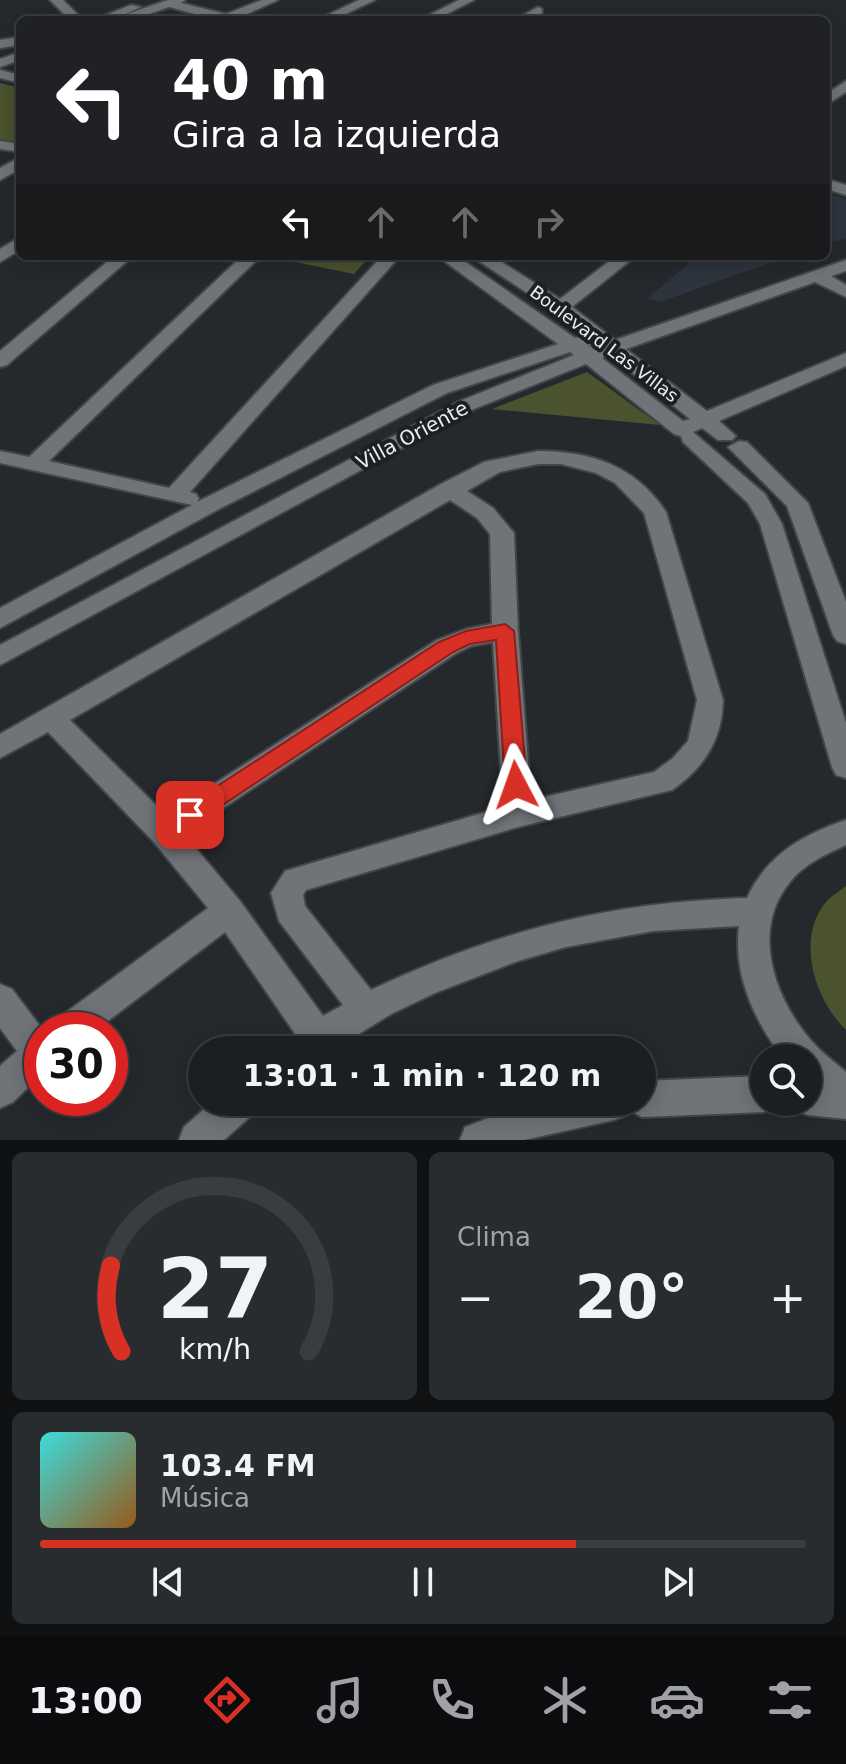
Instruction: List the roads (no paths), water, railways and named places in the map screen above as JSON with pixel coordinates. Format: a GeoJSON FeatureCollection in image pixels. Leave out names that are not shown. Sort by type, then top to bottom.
{"type":"FeatureCollection","features":[{"type":"Feature","properties":{"kind":"street"},"geometry":{"type":"LineString","coordinates":[[56,0],[73,16]]}},
{"type":"Feature","properties":{"kind":"street"},"geometry":{"type":"LineString","coordinates":[[110,16],[156,0]]}},
{"type":"Feature","properties":{"kind":"street"},"geometry":{"type":"LineString","coordinates":[[235,16],[272,0]]}},
{"type":"Feature","properties":{"kind":"street"},"geometry":{"type":"LineString","coordinates":[[332,16],[369,0]]}},
{"type":"Feature","properties":{"kind":"street"},"geometry":{"type":"LineString","coordinates":[[434,16],[468,0]]}},
{"type":"Feature","properties":{"kind":"street"},"geometry":{"type":"LineString","coordinates":[[133,16],[175,2],[219,16]]}},
{"type":"Feature","properties":{"kind":"street"},"geometry":{"type":"LineString","coordinates":[[528,16],[538,11]]}},
{"type":"Feature","properties":{"kind":"street"},"geometry":{"type":"LineString","coordinates":[[830,98],[846,85]]}},
{"type":"Feature","properties":{"kind":"street"},"geometry":{"type":"LineString","coordinates":[[0,361],[119,260]]}},
{"type":"Feature","properties":{"kind":"street"},"geometry":{"type":"LineString","coordinates":[[34,464],[248,260]]}},
{"type":"Feature","properties":{"kind":"street"},"geometry":{"type":"LineString","coordinates":[[174,496],[387,260]]}},
{"type":"Feature","properties":{"kind":"street","name":"Boulevard Las Villas"},"geometry":{"type":"LineString","coordinates":[[452,260],[692,430],[732,442],[768,474],[801,511],[846,635]]}},
{"type":"Feature","properties":{"kind":"street","name":"Boulevard Las Villas"},"geometry":{"type":"LineString","coordinates":[[486,260],[561,307],[605,343],[757,499],[771,524],[846,767]]}},
{"type":"Feature","properties":{"kind":"street"},"geometry":{"type":"LineString","coordinates":[[561,307],[622,260]]}},
{"type":"Feature","properties":{"kind":"street"},"geometry":{"type":"LineString","coordinates":[[821,262],[846,292]]}},
{"type":"Feature","properties":{"kind":"street","name":"Villa Oriente"},"geometry":{"type":"LineString","coordinates":[[0,619],[211,504],[440,389],[605,343],[821,262],[846,265]]}},
{"type":"Feature","properties":{"kind":"street","name":"Villa Oriente"},"geometry":{"type":"LineString","coordinates":[[0,656],[467,405],[580,350]]}},
{"type":"Feature","properties":{"kind":"street"},"geometry":{"type":"LineString","coordinates":[[692,430],[846,359]]}},
{"type":"Feature","properties":{"kind":"street"},"geometry":{"type":"LineString","coordinates":[[0,457],[211,504],[239,526]]}},
{"type":"Feature","properties":{"kind":"street"},"geometry":{"type":"LineString","coordinates":[[0,747],[492,467],[529,457],[581,460],[605,466],[628,479],[644,494],[655,512],[710,700],[708,729],[696,754],[681,770],[662,782],[518,815],[296,880],[287,893],[290,911],[365,1008]]}},
{"type":"Feature","properties":{"kind":"street"},"geometry":{"type":"LineString","coordinates":[[733,476],[768,474]]}},
{"type":"Feature","properties":{"kind":"street"},"geometry":{"type":"LineString","coordinates":[[449,489],[485,513],[502,533],[505,631],[518,815]]}},
{"type":"Feature","properties":{"kind":"street"},"geometry":{"type":"LineString","coordinates":[[164,832],[446,647],[466,638],[505,631]]}},
{"type":"Feature","properties":{"kind":"street"},"geometry":{"type":"LineString","coordinates":[[51,718],[164,832],[229,911],[307,1036]]}},
{"type":"Feature","properties":{"kind":"street"},"geometry":{"type":"LineString","coordinates":[[794,1044],[764,995],[753,938],[756,912],[765,889],[786,862],[815,843],[846,832]]}},
{"type":"Feature","properties":{"kind":"street"},"geometry":{"type":"LineString","coordinates":[[93,1012],[229,911]]}},
{"type":"Feature","properties":{"kind":"street"},"geometry":{"type":"LineString","coordinates":[[324,1036],[365,1008],[478,961],[560,935],[652,917],[756,912]]}},
{"type":"Feature","properties":{"kind":"street"},"geometry":{"type":"LineString","coordinates":[[0,1000],[24,1031]]}},
{"type":"Feature","properties":{"kind":"street"},"geometry":{"type":"LineString","coordinates":[[0,1090],[24,1067]]}},
{"type":"Feature","properties":{"kind":"street"},"geometry":{"type":"LineString","coordinates":[[822,1074],[846,1095]]}},
{"type":"Feature","properties":{"kind":"street"},"geometry":{"type":"LineString","coordinates":[[656,1098],[750,1095]]}},
{"type":"Feature","properties":{"kind":"street"},"geometry":{"type":"LineString","coordinates":[[822,1098],[846,1101]]}},
{"type":"Feature","properties":{"kind":"street"},"geometry":{"type":"LineString","coordinates":[[197,1140],[224,1116]]}},
{"type":"Feature","properties":{"kind":"street"},"geometry":{"type":"LineString","coordinates":[[478,1140],[519,1121],[540,1116]]}}]}
